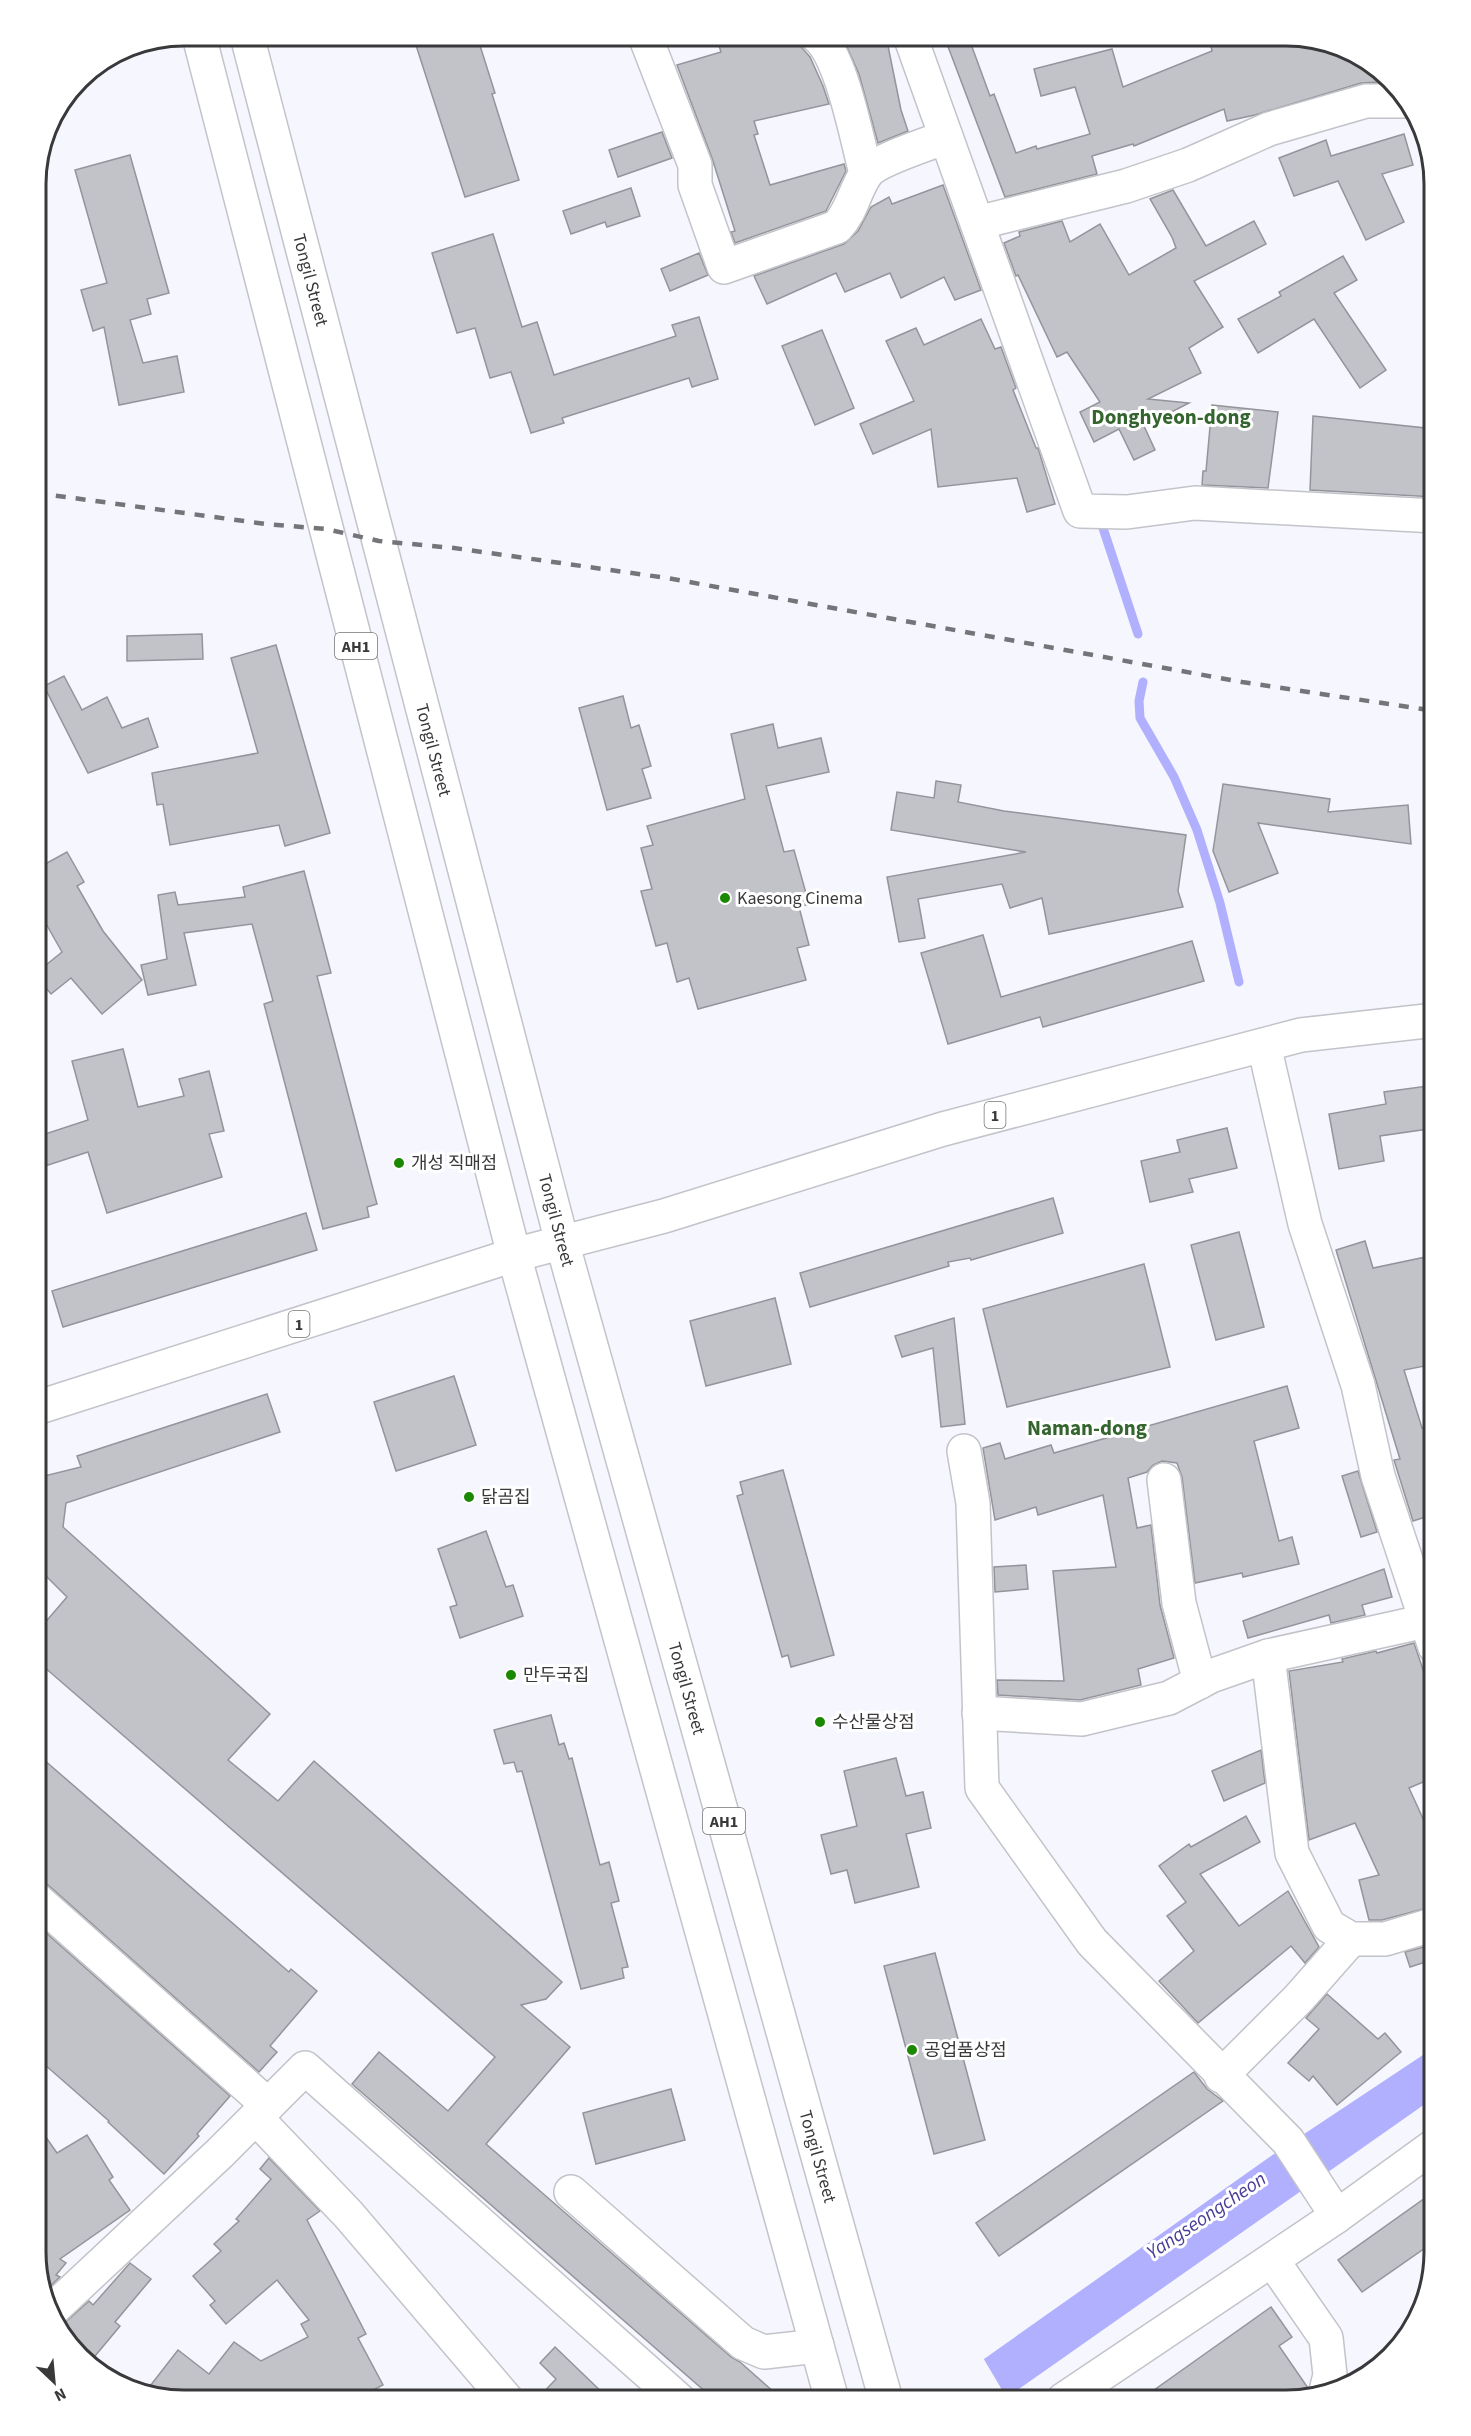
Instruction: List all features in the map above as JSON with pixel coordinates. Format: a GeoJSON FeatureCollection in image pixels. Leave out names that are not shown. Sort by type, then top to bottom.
{"type":"FeatureCollection","features":[{"type":"Feature","properties":{"kind":"main road","name":"AH1"},"geometry":{"type":"LineString","coordinates":[[202,47],[514,1255],[829,2390]]}},
{"type":"Feature","properties":{"kind":"main road","name":"Tongil Street"},"geometry":{"type":"LineString","coordinates":[[250,47],[562,1242],[883,2390]]}},
{"type":"Feature","properties":{"kind":"main road"},"geometry":{"type":"LineString","coordinates":[[649,47],[695,165],[695,185],[724,267],[837,227],[848,216],[867,173],[880,164],[946,137]]}},
{"type":"Feature","properties":{"kind":"main road"},"geometry":{"type":"LineString","coordinates":[[826,47],[838,70],[867,173]]}},
{"type":"Feature","properties":{"kind":"main road"},"geometry":{"type":"LineString","coordinates":[[914,47],[946,137],[983,221],[1080,511],[1127,512],[1195,503],[1424,515]]}},
{"type":"Feature","properties":{"kind":"main road"},"geometry":{"type":"LineString","coordinates":[[983,221],[1126,186],[1188,165],[1269,129],[1366,102],[1396,101]]}},
{"type":"Feature","properties":{"kind":"main road","name":"1"},"geometry":{"type":"LineString","coordinates":[[46,1405],[514,1255],[664,1215],[943,1129],[1301,1035],[1424,1021]]}},
{"type":"Feature","properties":{"kind":"main road"},"geometry":{"type":"LineString","coordinates":[[1264,1045],[1305,1224],[1358,1385],[1378,1476],[1424,1606]]}},
{"type":"Feature","properties":{"kind":"main road"},"geometry":{"type":"LineString","coordinates":[[964,1451],[974,1503],[982,1788],[1092,1942],[1221,2076],[1288,2141],[1329,2204]]}},
{"type":"Feature","properties":{"kind":"main road"},"geometry":{"type":"LineString","coordinates":[[1164,1480],[1179,1603],[1200,1682]]}},
{"type":"Feature","properties":{"kind":"main road"},"geometry":{"type":"LineString","coordinates":[[979,1713],[1082,1719],[1168,1698],[1200,1682],[1268,1656],[1424,1630]]}},
{"type":"Feature","properties":{"kind":"main road"},"geometry":{"type":"LineString","coordinates":[[1268,1656],[1292,1852],[1329,1926],[1351,1939],[1386,1939],[1424,1927]]}},
{"type":"Feature","properties":{"kind":"main road"},"geometry":{"type":"LineString","coordinates":[[46,1916],[262,2111],[498,2389]]}},
{"type":"Feature","properties":{"kind":"main road"},"geometry":{"type":"LineString","coordinates":[[1221,2076],[1299,1998],[1351,1939]]}},
{"type":"Feature","properties":{"kind":"main road"},"geometry":{"type":"LineString","coordinates":[[55,2298],[262,2111],[305,2068],[667,2389]]}},
{"type":"Feature","properties":{"kind":"main road"},"geometry":{"type":"LineString","coordinates":[[1078,2390],[1272,2260],[1329,2204],[1424,2151]]}},
{"type":"Feature","properties":{"kind":"main road"},"geometry":{"type":"LineString","coordinates":[[571,2192],[743,2343],[764,2352],[817,2346]]}},
{"type":"Feature","properties":{"kind":"main road"},"geometry":{"type":"LineString","coordinates":[[1272,2260],[1326,2338],[1330,2375],[1328,2383]]}},
{"type":"Feature","properties":{"kind":"water","name":"Yangseongcheon"},"geometry":{"type":"Polygon","coordinates":[[[1424,2054],[1424,2105],[1018,2390],[936,2390],[984,2359],[1271,2156],[1424,2054]]]}},
{"type":"Feature","properties":{"kind":"pier"},"geometry":{"type":"Polygon","coordinates":[[[982,2356],[1002,2390],[930,2390],[982,2356]]]}},
{"type":"Feature","properties":{"kind":"building"},"geometry":{"type":"Polygon","coordinates":[[[417,47],[480,47],[495,93],[492,94],[519,180],[465,197],[417,47]]]}},
{"type":"Feature","properties":{"kind":"building"},"geometry":{"type":"Polygon","coordinates":[[[719,47],[802,47],[810,57],[823,86],[829,104],[754,121],[758,134],[754,135],[770,185],[844,164],[846,171],[826,211],[735,243],[731,232],[735,231],[712,158],[677,65],[721,52],[719,47]]]}},
{"type":"Feature","properties":{"kind":"building"},"geometry":{"type":"Polygon","coordinates":[[[847,47],[888,47],[901,110],[908,131],[878,143],[859,74],[847,47]]]}},
{"type":"Feature","properties":{"kind":"building"},"geometry":{"type":"Polygon","coordinates":[[[948,47],[972,47],[990,96],[994,94],[1016,153],[1036,146],[1037,149],[1090,134],[1075,87],[1041,96],[1034,69],[1112,49],[1123,87],[1212,51],[1211,47],[1314,49],[1348,61],[1379,82],[1361,83],[1255,115],[1227,121],[1224,109],[1134,146],[1133,144],[1092,156],[1097,174],[1005,197],[948,47]]]}},
{"type":"Feature","properties":{"kind":"building"},"geometry":{"type":"Polygon","coordinates":[[[662,132],[672,158],[618,177],[609,150],[662,132]]]}},
{"type":"Feature","properties":{"kind":"building"},"geometry":{"type":"Polygon","coordinates":[[[1404,134],[1413,165],[1382,174],[1404,222],[1366,240],[1338,181],[1294,196],[1279,158],[1326,140],[1331,156],[1404,134]]]}},
{"type":"Feature","properties":{"kind":"building"},"geometry":{"type":"Polygon","coordinates":[[[130,155],[169,293],[147,299],[151,314],[130,320],[143,363],[177,356],[184,392],[119,405],[104,327],[93,331],[81,290],[107,283],[75,170],[130,155]]]}},
{"type":"Feature","properties":{"kind":"building"},"geometry":{"type":"Polygon","coordinates":[[[943,185],[981,290],[955,300],[944,277],[901,298],[890,273],[845,292],[836,273],[767,304],[754,276],[844,244],[858,231],[871,207],[889,197],[892,204],[943,185]]]}},
{"type":"Feature","properties":{"kind":"building"},"geometry":{"type":"Polygon","coordinates":[[[631,188],[640,216],[607,227],[605,222],[571,234],[563,211],[631,188]]]}},
{"type":"Feature","properties":{"kind":"building"},"geometry":{"type":"Polygon","coordinates":[[[1173,190],[1206,246],[1254,221],[1266,244],[1194,281],[1223,327],[1189,348],[1201,373],[1148,399],[1189,403],[1144,426],[1155,450],[1134,460],[1119,429],[1094,442],[1080,412],[1100,402],[1067,352],[1057,357],[1018,275],[1016,276],[1004,243],[1020,236],[1019,232],[1062,221],[1070,242],[1100,224],[1129,275],[1176,248],[1150,199],[1173,190]]]}},
{"type":"Feature","properties":{"kind":"building"},"geometry":{"type":"Polygon","coordinates":[[[493,234],[522,327],[537,322],[554,375],[676,336],[672,325],[699,317],[718,379],[692,387],[689,378],[562,418],[564,423],[531,433],[511,372],[490,378],[475,328],[457,333],[432,253],[493,234]]]}},
{"type":"Feature","properties":{"kind":"building"},"geometry":{"type":"Polygon","coordinates":[[[699,253],[708,275],[670,291],[661,269],[699,253]]]}},
{"type":"Feature","properties":{"kind":"building"},"geometry":{"type":"Polygon","coordinates":[[[1343,256],[1357,280],[1334,293],[1386,370],[1360,388],[1314,319],[1258,353],[1238,319],[1281,296],[1279,292],[1343,256]]]}},
{"type":"Feature","properties":{"kind":"building"},"geometry":{"type":"Polygon","coordinates":[[[981,319],[995,349],[1001,347],[1016,388],[1013,390],[1036,448],[1038,448],[1055,504],[1027,512],[1017,478],[938,487],[931,429],[873,454],[860,424],[914,401],[886,341],[916,328],[924,345],[981,319]]]}},
{"type":"Feature","properties":{"kind":"building"},"geometry":{"type":"Polygon","coordinates":[[[822,330],[854,408],[815,425],[782,346],[822,330]]]}},
{"type":"Feature","properties":{"kind":"building"},"geometry":{"type":"Polygon","coordinates":[[[1212,405],[1278,412],[1268,488],[1202,485],[1203,471],[1206,471],[1212,405]]]}},
{"type":"Feature","properties":{"kind":"building"},"geometry":{"type":"Polygon","coordinates":[[[1313,416],[1424,428],[1424,496],[1310,490],[1313,416]]]}},
{"type":"Feature","properties":{"kind":"building"},"geometry":{"type":"Polygon","coordinates":[[[202,634],[203,659],[127,661],[127,636],[202,634]]]}},
{"type":"Feature","properties":{"kind":"building"},"geometry":{"type":"Polygon","coordinates":[[[276,645],[330,833],[285,846],[279,825],[170,845],[163,804],[157,805],[152,773],[258,753],[231,658],[276,645]]]}},
{"type":"Feature","properties":{"kind":"building"},"geometry":{"type":"Polygon","coordinates":[[[64,676],[82,710],[107,697],[122,728],[148,718],[158,747],[88,773],[47,691],[47,685],[64,676]]]}},
{"type":"Feature","properties":{"kind":"building"},"geometry":{"type":"Polygon","coordinates":[[[623,696],[631,728],[639,725],[651,766],[642,769],[651,798],[607,810],[579,708],[623,696]]]}},
{"type":"Feature","properties":{"kind":"building","name":"Kaesong Cinema"},"geometry":{"type":"Polygon","coordinates":[[[773,724],[778,748],[821,738],[829,772],[766,786],[784,852],[794,850],[809,904],[799,907],[809,945],[797,948],[806,980],[698,1009],[689,978],[677,982],[667,943],[656,946],[641,891],[652,889],[641,848],[653,845],[647,826],[745,799],[731,734],[773,724]]]}},
{"type":"Feature","properties":{"kind":"building"},"geometry":{"type":"Polygon","coordinates":[[[936,781],[961,785],[958,802],[1004,811],[1186,835],[1178,891],[1183,907],[1049,934],[1042,898],[1010,908],[1002,884],[918,899],[925,938],[899,942],[887,877],[1026,852],[891,830],[897,792],[934,798],[936,781]]]}},
{"type":"Feature","properties":{"kind":"building"},"geometry":{"type":"Polygon","coordinates":[[[1223,784],[1330,799],[1328,812],[1408,805],[1411,844],[1258,823],[1278,873],[1229,892],[1213,851],[1223,784]]]}},
{"type":"Feature","properties":{"kind":"building"},"geometry":{"type":"Polygon","coordinates":[[[67,852],[84,882],[77,886],[103,931],[142,980],[102,1014],[71,978],[51,994],[47,989],[47,964],[62,952],[47,925],[47,863],[67,852]]]}},
{"type":"Feature","properties":{"kind":"building"},"geometry":{"type":"Polygon","coordinates":[[[304,871],[331,973],[317,976],[377,1204],[367,1207],[369,1217],[323,1229],[264,1004],[273,1001],[252,924],[184,933],[196,985],[148,995],[141,965],[167,959],[158,895],[175,892],[178,905],[245,897],[243,887],[304,871]]]}},
{"type":"Feature","properties":{"kind":"building"},"geometry":{"type":"Polygon","coordinates":[[[983,935],[1001,997],[1192,941],[1204,981],[1043,1027],[1040,1017],[948,1044],[921,953],[983,935]]]}},
{"type":"Feature","properties":{"kind":"building"},"geometry":{"type":"Polygon","coordinates":[[[123,1049],[138,1107],[184,1096],[179,1079],[209,1071],[224,1131],[209,1134],[222,1177],[107,1213],[88,1152],[47,1166],[47,1134],[88,1120],[72,1061],[123,1049]]]}},
{"type":"Feature","properties":{"kind":"building"},"geometry":{"type":"Polygon","coordinates":[[[1424,1087],[1424,1130],[1380,1136],[1384,1161],[1339,1169],[1329,1114],[1386,1104],[1384,1092],[1424,1087]]]}},
{"type":"Feature","properties":{"kind":"building"},"geometry":{"type":"Polygon","coordinates":[[[1227,1128],[1237,1168],[1189,1179],[1193,1192],[1150,1202],[1141,1161],[1180,1152],[1177,1140],[1227,1128]]]}},
{"type":"Feature","properties":{"kind":"building"},"geometry":{"type":"Polygon","coordinates":[[[1053,1198],[1063,1233],[971,1260],[970,1258],[948,1262],[949,1266],[810,1307],[800,1273],[1053,1198]]]}},
{"type":"Feature","properties":{"kind":"building"},"geometry":{"type":"Polygon","coordinates":[[[306,1213],[317,1250],[63,1327],[52,1291],[306,1213]]]}},
{"type":"Feature","properties":{"kind":"building"},"geometry":{"type":"Polygon","coordinates":[[[1239,1232],[1264,1327],[1216,1340],[1191,1245],[1239,1232]]]}},
{"type":"Feature","properties":{"kind":"building"},"geometry":{"type":"Polygon","coordinates":[[[1365,1241],[1373,1268],[1424,1257],[1424,1366],[1404,1370],[1422,1428],[1424,1427],[1424,1518],[1413,1521],[1394,1460],[1400,1459],[1336,1250],[1365,1241]]]}},
{"type":"Feature","properties":{"kind":"building"},"geometry":{"type":"Polygon","coordinates":[[[1144,1264],[1170,1367],[1007,1407],[983,1309],[1144,1264]]]}},
{"type":"Feature","properties":{"kind":"building"},"geometry":{"type":"Polygon","coordinates":[[[775,1298],[791,1364],[706,1386],[690,1321],[775,1298]]]}},
{"type":"Feature","properties":{"kind":"building"},"geometry":{"type":"Polygon","coordinates":[[[954,1318],[965,1424],[941,1427],[933,1348],[902,1357],[895,1336],[954,1318]]]}},
{"type":"Feature","properties":{"kind":"building"},"geometry":{"type":"Polygon","coordinates":[[[454,1376],[476,1445],[396,1471],[374,1402],[454,1376]]]}},
{"type":"Feature","properties":{"kind":"building"},"geometry":{"type":"Polygon","coordinates":[[[1287,1386],[1299,1428],[1254,1441],[1279,1541],[1292,1537],[1299,1564],[1243,1577],[1242,1573],[1195,1583],[1182,1477],[1177,1463],[1162,1461],[1153,1465],[1147,1472],[1128,1478],[1137,1528],[1151,1525],[1160,1605],[1174,1658],[1138,1669],[1141,1685],[1080,1700],[998,1695],[997,1680],[1064,1681],[1053,1571],[1116,1567],[1103,1495],[1038,1515],[1036,1507],[995,1520],[983,1448],[1000,1443],[1005,1459],[1051,1445],[1054,1453],[1287,1386]]]}},
{"type":"Feature","properties":{"kind":"building"},"geometry":{"type":"Polygon","coordinates":[[[267,1394],[280,1432],[66,1503],[63,1527],[270,1714],[228,1760],[278,1801],[314,1761],[562,1982],[546,1999],[521,2005],[570,2047],[486,2144],[771,2390],[703,2389],[352,2084],[379,2052],[448,2111],[495,2057],[46,1669],[46,1621],[67,1597],[46,1576],[46,1475],[81,1467],[77,1456],[267,1394]]]}},
{"type":"Feature","properties":{"kind":"building"},"geometry":{"type":"Polygon","coordinates":[[[783,1470],[834,1655],[791,1667],[788,1655],[782,1657],[737,1496],[743,1494],[740,1482],[783,1470]]]}},
{"type":"Feature","properties":{"kind":"building"},"geometry":{"type":"Polygon","coordinates":[[[1358,1471],[1377,1532],[1361,1537],[1342,1476],[1358,1471]]]}},
{"type":"Feature","properties":{"kind":"building"},"geometry":{"type":"Polygon","coordinates":[[[486,1531],[506,1587],[513,1585],[523,1616],[460,1638],[450,1607],[457,1605],[438,1549],[486,1531]]]}},
{"type":"Feature","properties":{"kind":"building"},"geometry":{"type":"Polygon","coordinates":[[[1026,1565],[1028,1589],[995,1592],[994,1567],[1026,1565]]]}},
{"type":"Feature","properties":{"kind":"building"},"geometry":{"type":"Polygon","coordinates":[[[1384,1569],[1392,1597],[1362,1605],[1365,1615],[1331,1623],[1329,1615],[1248,1638],[1243,1621],[1384,1569]]]}},
{"type":"Feature","properties":{"kind":"building"},"geometry":{"type":"Polygon","coordinates":[[[1414,1643],[1424,1673],[1424,1782],[1409,1788],[1424,1821],[1424,1909],[1382,1920],[1369,1920],[1359,1880],[1379,1875],[1355,1823],[1309,1840],[1289,1671],[1343,1662],[1342,1659],[1376,1651],[1377,1653],[1414,1643]]]}},
{"type":"Feature","properties":{"kind":"building"},"geometry":{"type":"Polygon","coordinates":[[[551,1715],[559,1745],[564,1743],[569,1759],[572,1758],[600,1865],[609,1862],[619,1901],[611,1903],[628,1967],[622,1968],[624,1978],[581,1989],[522,1771],[517,1772],[514,1762],[504,1764],[494,1730],[551,1715]]]}},
{"type":"Feature","properties":{"kind":"building"},"geometry":{"type":"Polygon","coordinates":[[[1261,1750],[1265,1783],[1224,1801],[1212,1771],[1261,1750]]]}},
{"type":"Feature","properties":{"kind":"building"},"geometry":{"type":"Polygon","coordinates":[[[896,1758],[906,1796],[923,1792],[931,1828],[906,1834],[919,1887],[855,1903],[847,1870],[831,1874],[821,1835],[857,1826],[844,1771],[896,1758]]]}},
{"type":"Feature","properties":{"kind":"building"},"geometry":{"type":"Polygon","coordinates":[[[46,1762],[289,1972],[291,1969],[317,1991],[270,2046],[277,2052],[259,2072],[46,1884],[46,1762]]]}},
{"type":"Feature","properties":{"kind":"building"},"geometry":{"type":"Polygon","coordinates":[[[1246,1816],[1260,1842],[1200,1874],[1239,1926],[1288,1891],[1319,1947],[1305,1963],[1291,1946],[1198,2023],[1159,1981],[1194,1951],[1167,1916],[1186,1902],[1159,1866],[1189,1844],[1191,1847],[1246,1816]]]}},
{"type":"Feature","properties":{"kind":"building"},"geometry":{"type":"Polygon","coordinates":[[[46,1933],[230,2096],[197,2134],[199,2136],[164,2174],[109,2121],[46,2066],[46,1933]]]}},
{"type":"Feature","properties":{"kind":"building"},"geometry":{"type":"Polygon","coordinates":[[[1424,1947],[1424,1963],[1410,1967],[1405,1952],[1424,1947]]]}},
{"type":"Feature","properties":{"kind":"building"},"geometry":{"type":"Polygon","coordinates":[[[935,1953],[985,2140],[934,2154],[884,1966],[935,1953]]]}},
{"type":"Feature","properties":{"kind":"building"},"geometry":{"type":"Polygon","coordinates":[[[1327,1994],[1378,2039],[1385,2033],[1401,2052],[1337,2105],[1313,2076],[1309,2081],[1288,2063],[1319,2029],[1306,2018],[1327,1994]]]}},
{"type":"Feature","properties":{"kind":"building"},"geometry":{"type":"Polygon","coordinates":[[[1194,2072],[1207,2089],[1223,2101],[999,2256],[976,2223],[1194,2072]]]}},
{"type":"Feature","properties":{"kind":"building"},"geometry":{"type":"Polygon","coordinates":[[[671,2089],[685,2140],[596,2164],[583,2113],[671,2089]]]}},
{"type":"Feature","properties":{"kind":"building"},"geometry":{"type":"Polygon","coordinates":[[[87,2135],[113,2177],[109,2180],[130,2210],[60,2259],[66,2263],[56,2275],[60,2277],[51,2285],[46,2252],[46,2137],[57,2153],[87,2135]]]}},
{"type":"Feature","properties":{"kind":"building"},"geometry":{"type":"Polygon","coordinates":[[[269,2158],[320,2211],[307,2220],[366,2334],[358,2338],[383,2385],[375,2389],[175,2389],[151,2385],[178,2350],[209,2374],[234,2342],[261,2361],[308,2337],[301,2324],[309,2320],[277,2280],[226,2324],[210,2305],[215,2301],[193,2276],[221,2251],[214,2244],[239,2221],[236,2219],[271,2179],[260,2169],[269,2158]]]}},
{"type":"Feature","properties":{"kind":"building"},"geometry":{"type":"Polygon","coordinates":[[[1424,2199],[1424,2249],[1362,2292],[1338,2260],[1424,2199]]]}},
{"type":"Feature","properties":{"kind":"building"},"geometry":{"type":"Polygon","coordinates":[[[130,2263],[151,2279],[115,2322],[120,2326],[95,2356],[81,2343],[66,2322],[89,2301],[93,2305],[130,2263]]]}},
{"type":"Feature","properties":{"kind":"building"},"geometry":{"type":"Polygon","coordinates":[[[1271,2307],[1292,2337],[1279,2346],[1308,2388],[1287,2390],[1154,2390],[1271,2307]]]}},
{"type":"Feature","properties":{"kind":"building"},"geometry":{"type":"Polygon","coordinates":[[[555,2347],[599,2389],[546,2389],[556,2379],[540,2363],[555,2347]]]}},
{"type":"Feature","properties":{"kind":"waterway"},"geometry":{"type":"LineString","coordinates":[[1100,519],[1138,634]]}},
{"type":"Feature","properties":{"kind":"waterway"},"geometry":{"type":"LineString","coordinates":[[1143,682],[1139,701],[1140,718],[1174,777],[1197,830],[1220,903],[1239,982]]}},
{"type":"Feature","properties":{"kind":"railway"},"geometry":{"type":"LineString","coordinates":[[47,494],[266,524],[326,529],[379,541],[454,548],[667,578],[1242,682],[1424,709]]}},
{"type":"Feature","properties":{"kind":"place","name":"Kaesong Cinema"},"geometry":{"type":"Point","coordinates":[725,898]}},
{"type":"Feature","properties":{"kind":"place","name":"개성 직매점"},"geometry":{"type":"Point","coordinates":[399,1163]}},
{"type":"Feature","properties":{"kind":"place","name":"닭곰집"},"geometry":{"type":"Point","coordinates":[469,1497]}},
{"type":"Feature","properties":{"kind":"place","name":"만두국집"},"geometry":{"type":"Point","coordinates":[511,1675]}},
{"type":"Feature","properties":{"kind":"place","name":"수산물상점"},"geometry":{"type":"Point","coordinates":[820,1722]}},
{"type":"Feature","properties":{"kind":"place","name":"공업품상점"},"geometry":{"type":"Point","coordinates":[912,2050]}},
{"type":"Feature","properties":{"kind":"district","name":"Donghyeon-dong"},"geometry":{"type":"Point","coordinates":[1171,417]}},
{"type":"Feature","properties":{"kind":"district","name":"Naman-dong"},"geometry":{"type":"Point","coordinates":[1087,1428]}}]}
